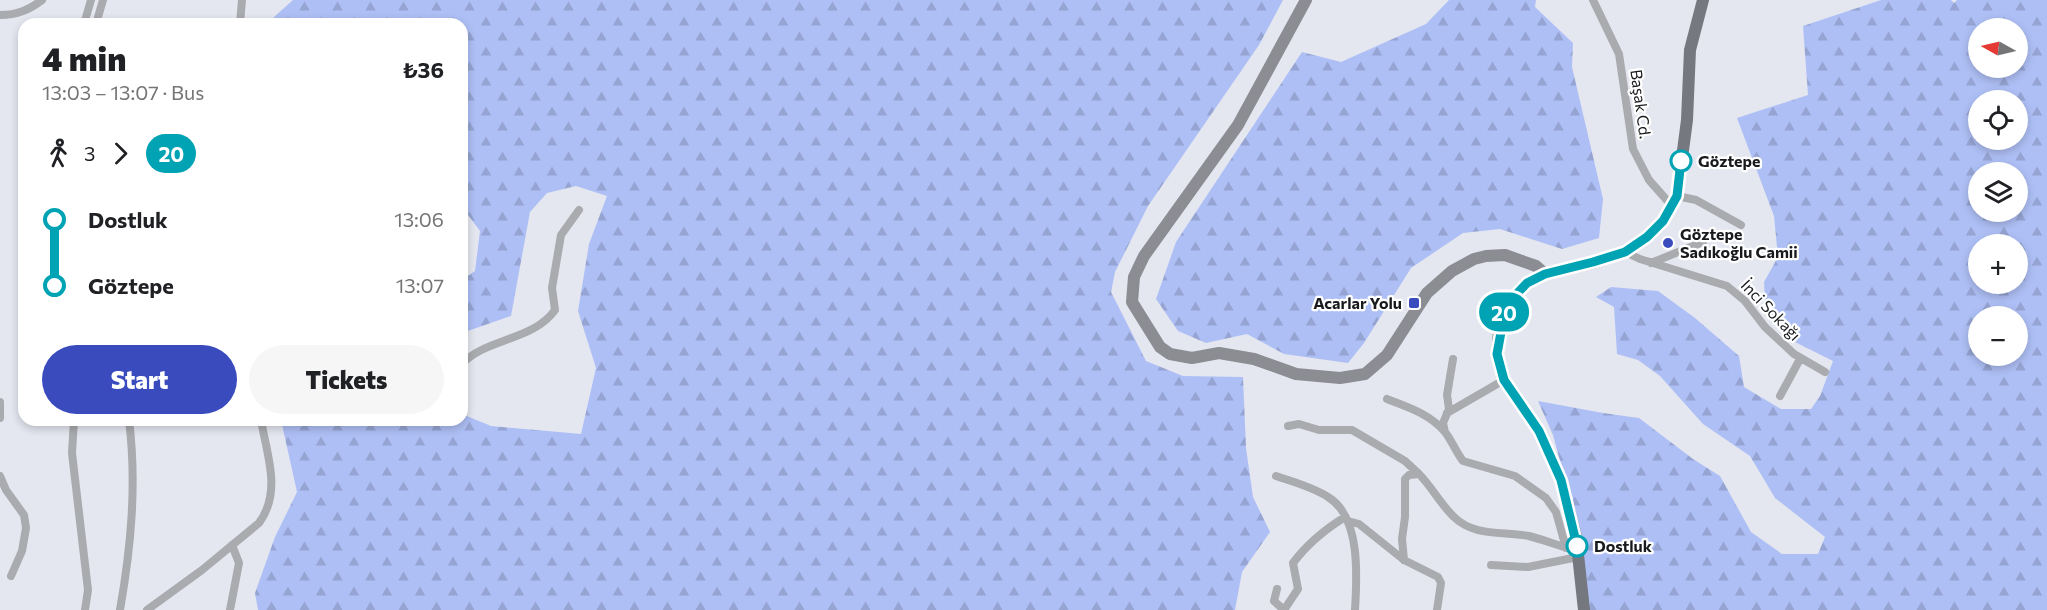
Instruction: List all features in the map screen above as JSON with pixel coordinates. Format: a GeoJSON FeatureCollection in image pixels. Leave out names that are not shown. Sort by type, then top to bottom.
{"type":"FeatureCollection","features":[{"type":"Feature","properties":{"kind":"main road"},"geometry":{"type":"LineString","coordinates":[[1306,0],[1238,124],[1143,256],[1134,277],[1132,302],[1160,347],[1170,354],[1192,358],[1219,353],[1254,359],[1296,374],[1340,378],[1365,374],[1387,355],[1426,293],[1452,271],[1474,259],[1505,255],[1536,266],[1545,274]]}},
{"type":"Feature","properties":{"kind":"main road"},"geometry":{"type":"LineString","coordinates":[[1584,610],[1574,552],[1576,536],[1561,480],[1539,431],[1504,380],[1497,354],[1506,305],[1527,283],[1545,274],[1625,252],[1647,237],[1663,221],[1674,201],[1687,120],[1690,50],[1703,0]]}},
{"type":"Feature","properties":{"kind":"street"},"geometry":{"type":"LineString","coordinates":[[0,15],[16,14],[42,0]]}},
{"type":"Feature","properties":{"kind":"street"},"geometry":{"type":"LineString","coordinates":[[86,18],[91,0]]}},
{"type":"Feature","properties":{"kind":"street"},"geometry":{"type":"LineString","coordinates":[[98,18],[103,0]]}},
{"type":"Feature","properties":{"kind":"street"},"geometry":{"type":"LineString","coordinates":[[240,18],[242,0]]}},
{"type":"Feature","properties":{"kind":"street","name":"Başak Cd."},"geometry":{"type":"LineString","coordinates":[[1593,0],[1619,54],[1633,149],[1649,180],[1674,201]]}},
{"type":"Feature","properties":{"kind":"street"},"geometry":{"type":"LineString","coordinates":[[1674,201],[1696,200],[1741,225]]}},
{"type":"Feature","properties":{"kind":"street"},"geometry":{"type":"LineString","coordinates":[[468,356],[504,342],[548,320],[555,310],[552,288],[561,235],[579,210]]}},
{"type":"Feature","properties":{"kind":"street"},"geometry":{"type":"LineString","coordinates":[[1651,263],[1703,242]]}},
{"type":"Feature","properties":{"kind":"street","name":"İnci Sokağı"},"geometry":{"type":"LineString","coordinates":[[1625,252],[1651,263],[1727,286],[1745,301],[1765,327],[1800,358],[1825,372]]}},
{"type":"Feature","properties":{"kind":"street"},"geometry":{"type":"LineString","coordinates":[[1780,396],[1800,358]]}},
{"type":"Feature","properties":{"kind":"street"},"geometry":{"type":"LineString","coordinates":[[1445,433],[1443,423],[1447,413],[1453,359]]}},
{"type":"Feature","properties":{"kind":"street"},"geometry":{"type":"LineString","coordinates":[[1447,413],[1504,380]]}},
{"type":"Feature","properties":{"kind":"street"},"geometry":{"type":"LineString","coordinates":[[1387,399],[1430,418],[1445,433],[1463,461],[1515,476],[1546,498],[1556,512],[1574,552]]}},
{"type":"Feature","properties":{"kind":"street"},"geometry":{"type":"LineString","coordinates":[[0,402],[0,418]]}},
{"type":"Feature","properties":{"kind":"street"},"geometry":{"type":"LineString","coordinates":[[1288,426],[1299,424],[1319,430],[1352,430],[1405,461],[1431,486],[1453,517],[1463,524],[1479,531],[1528,536],[1574,552]]}},
{"type":"Feature","properties":{"kind":"street"},"geometry":{"type":"LineString","coordinates":[[74,426],[72,453],[88,590],[85,610]]}},
{"type":"Feature","properties":{"kind":"street"},"geometry":{"type":"LineString","coordinates":[[120,610],[129,556],[132,498],[129,426]]}},
{"type":"Feature","properties":{"kind":"street"},"geometry":{"type":"LineString","coordinates":[[147,610],[259,523],[270,501],[272,480],[262,426]]}},
{"type":"Feature","properties":{"kind":"street"},"geometry":{"type":"LineString","coordinates":[[1404,560],[1402,539],[1405,517],[1405,479],[1409,475],[1419,474]]}},
{"type":"Feature","properties":{"kind":"street"},"geometry":{"type":"LineString","coordinates":[[0,476],[6,490],[24,515],[26,528],[22,550],[11,576]]}},
{"type":"Feature","properties":{"kind":"street"},"geometry":{"type":"LineString","coordinates":[[1276,476],[1329,497],[1347,519],[1355,554],[1355,610]]}},
{"type":"Feature","properties":{"kind":"street"},"geometry":{"type":"LineString","coordinates":[[1276,589],[1274,602],[1284,610],[1299,589],[1293,562],[1321,532],[1347,519],[1359,524],[1404,560],[1438,577],[1441,583],[1437,610]]}},
{"type":"Feature","properties":{"kind":"street"},"geometry":{"type":"LineString","coordinates":[[230,610],[239,564],[232,545]]}},
{"type":"Feature","properties":{"kind":"street"},"geometry":{"type":"LineString","coordinates":[[1491,565],[1528,567],[1574,552]]}},
{"type":"Feature","properties":{"kind":"green space"},"geometry":{"type":"Polygon","coordinates":[[[293,0],[1283,0],[1259,45],[1148,206],[1115,272],[1111,292],[1146,361],[1183,376],[1243,377],[1246,448],[1253,497],[1270,532],[1242,572],[1235,610],[258,610],[255,593],[275,537],[297,492],[282,426],[468,426],[468,416],[491,426],[581,434],[596,368],[578,311],[589,244],[607,196],[576,186],[547,193],[530,212],[511,316],[468,331],[468,276],[475,271],[480,231],[468,215],[468,18],[274,17],[293,0]]]}},
{"type":"Feature","properties":{"kind":"green space"},"geometry":{"type":"Polygon","coordinates":[[[1449,0],[1536,0],[1535,7],[1573,43],[1572,67],[1603,199],[1599,238],[1562,249],[1500,229],[1463,233],[1411,268],[1364,343],[1348,363],[1284,354],[1247,334],[1206,343],[1178,331],[1156,299],[1176,242],[1302,52],[1341,62],[1426,24],[1449,0]]]}},
{"type":"Feature","properties":{"kind":"green space"},"geometry":{"type":"Polygon","coordinates":[[[1881,0],[1951,0],[1954,3],[1957,0],[2047,0],[2047,610],[1584,610],[1571,502],[1553,435],[1538,401],[1639,418],[1693,459],[1720,476],[1751,532],[1782,554],[1818,554],[1825,537],[1775,498],[1750,456],[1703,424],[1660,376],[1638,360],[1617,354],[1614,307],[1596,297],[1611,287],[1658,291],[1695,318],[1739,356],[1744,387],[1781,409],[1811,409],[1820,396],[1833,361],[1793,341],[1766,314],[1764,282],[1778,257],[1774,216],[1737,118],[1808,95],[1803,26],[1881,0]]]}},
{"type":"Feature","properties":{"kind":"bus line","name":"20"},"geometry":{"type":"LineString","coordinates":[[1577,546],[1561,480],[1539,431],[1504,380],[1497,354],[1506,305],[1527,283],[1545,274],[1625,252],[1647,237],[1663,221],[1677,196],[1681,161]]}},
{"type":"Feature","properties":{"kind":"place","name":"Göztepe"},"geometry":{"type":"Point","coordinates":[1681,161]}},
{"type":"Feature","properties":{"kind":"place","name":"Göztepe Sadıkoğlu Camii"},"geometry":{"type":"Point","coordinates":[1668,243]}},
{"type":"Feature","properties":{"kind":"place","name":"Acarlar Yolu"},"geometry":{"type":"Point","coordinates":[1414,303]}},
{"type":"Feature","properties":{"kind":"place","name":"Dostluk"},"geometry":{"type":"Point","coordinates":[1577,546]}}]}
